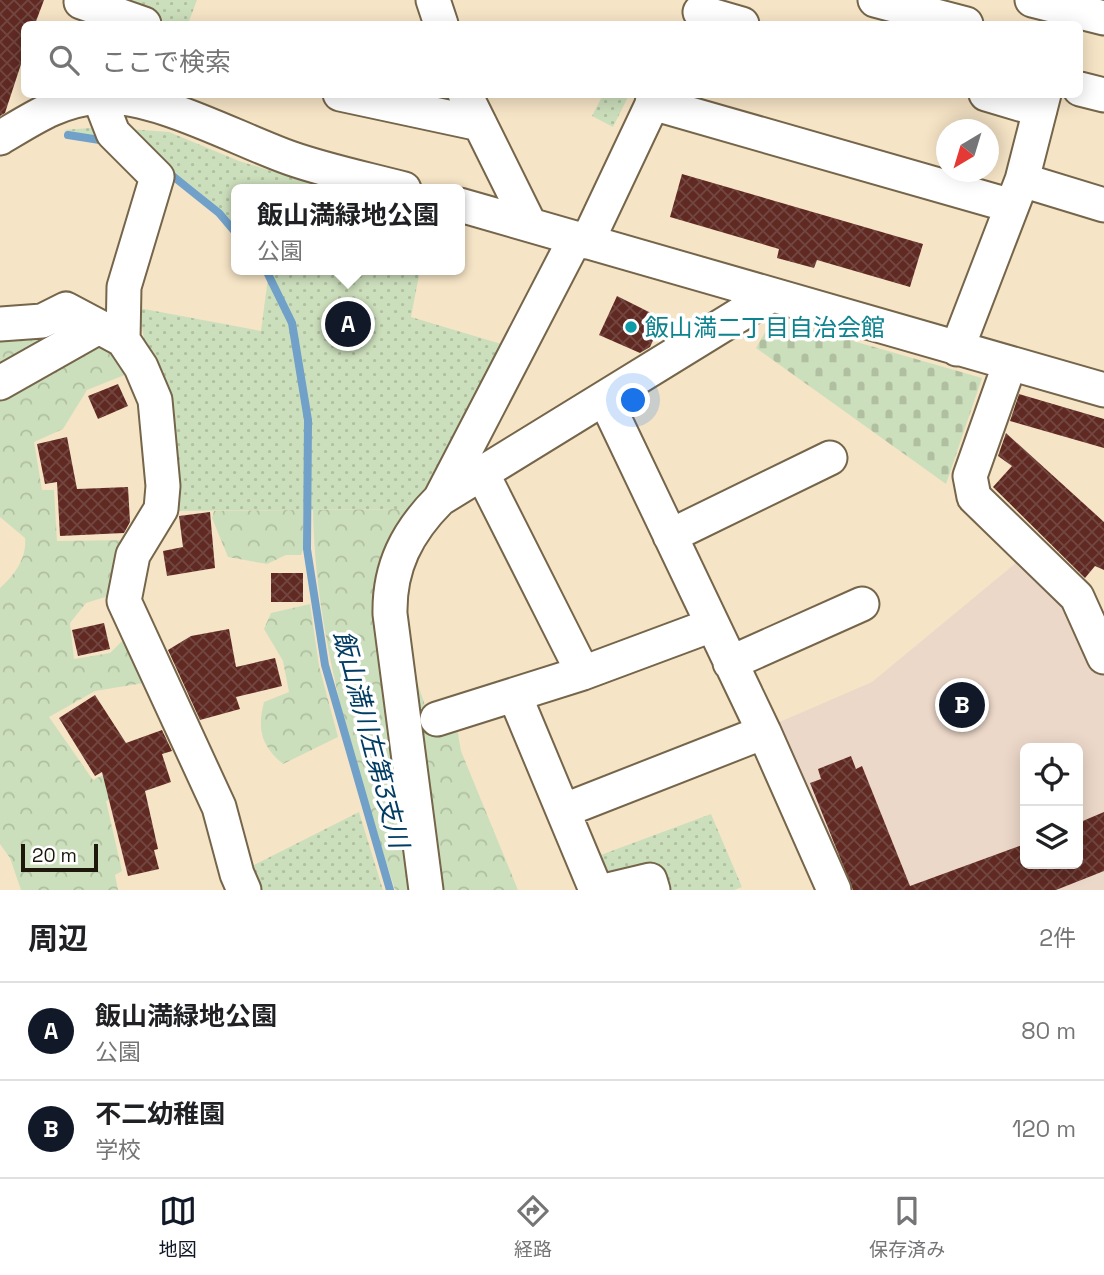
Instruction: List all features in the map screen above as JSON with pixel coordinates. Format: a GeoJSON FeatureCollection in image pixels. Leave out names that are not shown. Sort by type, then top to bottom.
{"type":"FeatureCollection","features":[{"type":"Feature","properties":{"kind":"street"},"geometry":{"type":"LineString","coordinates":[[433,0],[440,21]]}},
{"type":"Feature","properties":{"kind":"street"},"geometry":{"type":"LineString","coordinates":[[875,0],[955,21]]}},
{"type":"Feature","properties":{"kind":"street"},"geometry":{"type":"LineString","coordinates":[[1037,1],[1090,24]]}},
{"type":"Feature","properties":{"kind":"street"},"geometry":{"type":"LineString","coordinates":[[78,9],[131,21]]}},
{"type":"Feature","properties":{"kind":"street"},"geometry":{"type":"LineString","coordinates":[[701,12],[732,21]]}},
{"type":"Feature","properties":{"kind":"street"},"geometry":{"type":"LineString","coordinates":[[1083,90],[1104,95]]}},
{"type":"Feature","properties":{"kind":"street"},"geometry":{"type":"LineString","coordinates":[[0,138],[49,101],[86,98]]}},
{"type":"Feature","properties":{"kind":"street"},"geometry":{"type":"LineString","coordinates":[[0,383],[111,333],[157,177],[113,133],[99,98]]}},
{"type":"Feature","properties":{"kind":"street"},"geometry":{"type":"LineString","coordinates":[[120,98],[169,110],[295,160],[385,184]]}},
{"type":"Feature","properties":{"kind":"street"},"geometry":{"type":"LineString","coordinates":[[359,98],[480,124]]}},
{"type":"Feature","properties":{"kind":"street"},"geometry":{"type":"LineString","coordinates":[[467,98],[529,223]]}},
{"type":"Feature","properties":{"kind":"street"},"geometry":{"type":"LineString","coordinates":[[957,349],[1017,193],[1042,102],[1014,98]]}},
{"type":"Feature","properties":{"kind":"street"},"geometry":{"type":"LineString","coordinates":[[440,499],[581,241],[654,99],[1017,193],[1104,205]]}},
{"type":"Feature","properties":{"kind":"street"},"geometry":{"type":"LineString","coordinates":[[465,206],[769,296],[1104,390]]}},
{"type":"Feature","properties":{"kind":"street"},"geometry":{"type":"LineString","coordinates":[[426,890],[389,600],[400,551],[416,523],[440,499],[769,296]]}},
{"type":"Feature","properties":{"kind":"street"},"geometry":{"type":"LineString","coordinates":[[0,324],[42,321],[66,309],[111,333],[141,367],[155,400],[163,486],[161,509],[133,555],[124,601],[219,807],[244,890]]}},
{"type":"Feature","properties":{"kind":"street"},"geometry":{"type":"LineString","coordinates":[[1010,363],[970,476],[974,497],[1077,597],[1104,657]]}},
{"type":"Feature","properties":{"kind":"street"},"geometry":{"type":"LineString","coordinates":[[605,398],[764,732],[834,890]]}},
{"type":"Feature","properties":{"kind":"street"},"geometry":{"type":"LineString","coordinates":[[670,536],[830,458]]}},
{"type":"Feature","properties":{"kind":"street"},"geometry":{"type":"LineString","coordinates":[[482,473],[583,673]]}},
{"type":"Feature","properties":{"kind":"street"},"geometry":{"type":"LineString","coordinates":[[730,663],[862,604]]}},
{"type":"Feature","properties":{"kind":"street"},"geometry":{"type":"LineString","coordinates":[[437,719],[583,673],[712,625]]}},
{"type":"Feature","properties":{"kind":"street"},"geometry":{"type":"LineString","coordinates":[[515,696],[565,810],[596,890]]}},
{"type":"Feature","properties":{"kind":"street"},"geometry":{"type":"LineString","coordinates":[[565,810],[764,732]]}},
{"type":"Feature","properties":{"kind":"street"},"geometry":{"type":"LineString","coordinates":[[608,890],[650,880],[653,890]]}},
{"type":"Feature","properties":{"kind":"shaded area"},"geometry":{"type":"Polygon","coordinates":[[[1023,557],[1073,603],[1104,674],[1104,890],[845,890],[768,727],[872,682],[1023,557]]]}},
{"type":"Feature","properties":{"kind":"green space"},"geometry":{"type":"Polygon","coordinates":[[[101,0],[197,0],[189,21],[152,21],[101,0]]]}},
{"type":"Feature","properties":{"kind":"green space"},"geometry":{"type":"Polygon","coordinates":[[[601,98],[628,98],[613,127],[592,116],[601,98]]]}},
{"type":"Feature","properties":{"kind":"green space"},"geometry":{"type":"Polygon","coordinates":[[[103,127],[169,132],[239,161],[314,184],[231,184],[231,222],[199,192],[157,164],[112,143],[63,130],[103,127]]]}},
{"type":"Feature","properties":{"kind":"green space"},"geometry":{"type":"Polygon","coordinates":[[[268,275],[419,275],[411,317],[508,346],[417,509],[172,511],[139,308],[261,331],[268,275]]]}},
{"type":"Feature","properties":{"kind":"green space"},"geometry":{"type":"Polygon","coordinates":[[[65,315],[137,370],[87,390],[63,429],[34,442],[42,490],[54,490],[57,541],[127,540],[118,593],[86,603],[70,623],[74,659],[110,653],[121,642],[130,639],[150,682],[95,691],[49,717],[93,780],[126,764],[139,792],[106,801],[122,871],[115,875],[118,890],[21,890],[10,858],[0,844],[0,588],[19,565],[25,538],[0,517],[0,337],[65,315]]]}},
{"type":"Feature","properties":{"kind":"green space"},"geometry":{"type":"Polygon","coordinates":[[[773,318],[982,378],[946,484],[756,348],[773,318]]]}},
{"type":"Feature","properties":{"kind":"green space"},"geometry":{"type":"Polygon","coordinates":[[[417,509],[392,547],[417,890],[395,890],[340,703],[321,607],[313,510],[417,509]]]}},
{"type":"Feature","properties":{"kind":"green space"},"geometry":{"type":"Polygon","coordinates":[[[303,510],[301,555],[286,555],[267,564],[228,557],[212,518],[214,511],[303,510]]]}},
{"type":"Feature","properties":{"kind":"green space"},"geometry":{"type":"Polygon","coordinates":[[[310,604],[319,666],[338,737],[283,764],[265,744],[261,729],[264,702],[289,692],[283,661],[264,629],[271,613],[310,604]]]}},
{"type":"Feature","properties":{"kind":"green space"},"geometry":{"type":"Polygon","coordinates":[[[412,667],[434,732],[457,728],[461,751],[518,890],[436,890],[412,667]]]}},
{"type":"Feature","properties":{"kind":"green space"},"geometry":{"type":"Polygon","coordinates":[[[359,812],[383,890],[254,890],[244,870],[359,812]]]}},
{"type":"Feature","properties":{"kind":"green space"},"geometry":{"type":"Polygon","coordinates":[[[711,814],[742,887],[734,890],[663,890],[601,882],[590,859],[711,814]]]}},
{"type":"Feature","properties":{"kind":"building"},"geometry":{"type":"Polygon","coordinates":[[[0,0],[44,0],[36,21],[21,21],[21,64],[5,113],[0,116],[0,0]]]}},
{"type":"Feature","properties":{"kind":"building"},"geometry":{"type":"Polygon","coordinates":[[[682,174],[923,244],[910,287],[817,260],[814,268],[777,258],[779,249],[670,217],[682,174]]]}},
{"type":"Feature","properties":{"kind":"building","name":"飯山満二丁目自治会館"},"geometry":{"type":"Polygon","coordinates":[[[617,296],[663,319],[650,347],[640,353],[599,335],[617,296]]]}},
{"type":"Feature","properties":{"kind":"building"},"geometry":{"type":"Polygon","coordinates":[[[118,384],[128,406],[98,419],[88,396],[118,384]]]}},
{"type":"Feature","properties":{"kind":"building"},"geometry":{"type":"Polygon","coordinates":[[[1019,394],[1104,419],[1104,448],[1010,421],[1019,394]]]}},
{"type":"Feature","properties":{"kind":"building"},"geometry":{"type":"Polygon","coordinates":[[[1006,433],[1104,522],[1104,570],[1095,566],[1085,578],[993,487],[1012,466],[998,456],[1006,433]]]}},
{"type":"Feature","properties":{"kind":"building"},"geometry":{"type":"Polygon","coordinates":[[[67,437],[77,489],[128,487],[130,522],[124,533],[60,536],[57,482],[45,484],[37,444],[67,437]]]}},
{"type":"Feature","properties":{"kind":"building"},"geometry":{"type":"Polygon","coordinates":[[[210,512],[215,568],[167,576],[163,551],[183,547],[179,516],[210,512]]]}},
{"type":"Feature","properties":{"kind":"building"},"geometry":{"type":"Polygon","coordinates":[[[271,573],[303,573],[303,602],[271,602],[271,573]]]}},
{"type":"Feature","properties":{"kind":"building"},"geometry":{"type":"Polygon","coordinates":[[[104,623],[110,649],[78,656],[72,630],[104,623]]]}},
{"type":"Feature","properties":{"kind":"building"},"geometry":{"type":"Polygon","coordinates":[[[229,629],[236,667],[275,658],[282,686],[236,697],[240,709],[200,720],[168,650],[191,636],[229,629]]]}},
{"type":"Feature","properties":{"kind":"building"},"geometry":{"type":"Polygon","coordinates":[[[95,695],[126,743],[162,730],[172,751],[162,754],[171,782],[145,791],[158,849],[154,850],[159,869],[128,876],[102,772],[95,776],[59,718],[95,695]]]}},
{"type":"Feature","properties":{"kind":"building"},"geometry":{"type":"Polygon","coordinates":[[[851,756],[856,769],[862,766],[910,886],[1020,846],[1020,869],[1083,869],[1083,821],[1104,812],[1104,871],[1056,890],[853,890],[810,783],[821,779],[818,769],[851,756]]]}},
{"type":"Feature","properties":{"kind":"waterway","name":"飯山満川左第3支川"},"geometry":{"type":"LineString","coordinates":[[68,135],[106,141]]}},
{"type":"Feature","properties":{"kind":"waterway","name":"飯山満川左第3支川"},"geometry":{"type":"LineString","coordinates":[[164,169],[219,213],[231,227]]}},
{"type":"Feature","properties":{"kind":"waterway","name":"飯山満川左第3支川"},"geometry":{"type":"LineString","coordinates":[[268,275],[292,323],[308,420],[307,549],[325,665],[390,890]]}},
{"type":"Feature","properties":{"kind":"place","name":"飯山満緑地公園"},"geometry":{"type":"Point","coordinates":[348,324]}},
{"type":"Feature","properties":{"kind":"place","name":"飯山満二丁目自治会館"},"geometry":{"type":"Point","coordinates":[631,327]}},
{"type":"Feature","properties":{"kind":"place","name":"不二幼稚園"},"geometry":{"type":"Point","coordinates":[962,705]}}]}
